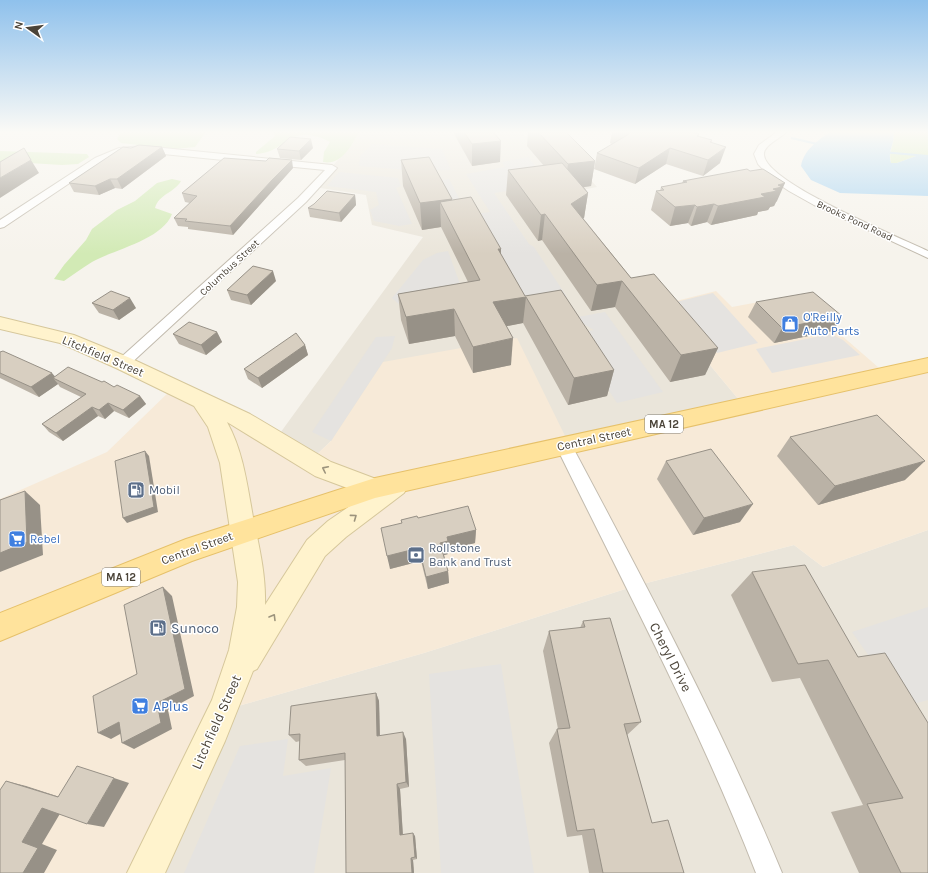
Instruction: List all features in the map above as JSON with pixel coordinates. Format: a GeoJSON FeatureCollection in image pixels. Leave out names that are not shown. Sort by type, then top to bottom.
{"type":"FeatureCollection","features":[{"type":"Feature","properties":{"kind":"main road","name":"Litchfield Street"},"geometry":{"type":"LineString","coordinates":[[0,323],[66,339],[123,363],[242,420],[323,469],[375,488]]}},
{"type":"Feature","properties":{"kind":"main road","name":"Central Street"},"geometry":{"type":"LineString","coordinates":[[0,627],[186,551],[375,488],[928,365]]}},
{"type":"Feature","properties":{"kind":"main road","name":"Litchfield Street"},"geometry":{"type":"LineString","coordinates":[[145,873],[224,710],[238,674],[247,638],[252,607],[251,575],[232,460],[217,422],[202,402]]}},
{"type":"Feature","properties":{"kind":"main road","name":"Central Street"},"geometry":{"type":"LineString","coordinates":[[238,674],[316,548],[337,529],[400,483]]}},
{"type":"Feature","properties":{"kind":"street","name":"Columbus Street"},"geometry":{"type":"LineString","coordinates":[[0,225],[77,173]]}},
{"type":"Feature","properties":{"kind":"street","name":"Columbus Street"},"geometry":{"type":"LineString","coordinates":[[123,363],[302,200],[328,173]]}},
{"type":"Feature","properties":{"kind":"street","name":"Brooks Pond Road"},"geometry":{"type":"LineString","coordinates":[[771,173],[777,179],[792,189],[818,203],[928,255]]}},
{"type":"Feature","properties":{"kind":"street","name":"Cheryl Drive"},"geometry":{"type":"LineString","coordinates":[[564,446],[698,710],[769,873]]}},
{"type":"Feature","properties":{"kind":"shaded area"},"geometry":{"type":"Polygon","coordinates":[[[327,173],[584,173],[597,187],[544,197],[660,305],[744,406],[569,444],[331,441],[310,461],[275,440],[423,237],[372,225],[366,195],[314,187],[327,173]]]}},
{"type":"Feature","properties":{"kind":"shaded area"},"geometry":{"type":"Polygon","coordinates":[[[338,173],[398,178],[401,186],[396,188],[412,224],[399,226],[374,221],[370,210],[379,205],[376,192],[327,186],[338,173]]]}},
{"type":"Feature","properties":{"kind":"shaded area"},"geometry":{"type":"Polygon","coordinates":[[[541,173],[551,184],[494,193],[529,244],[534,247],[567,297],[401,306],[392,298],[423,260],[437,253],[448,251],[460,284],[505,277],[455,223],[434,182],[449,179],[468,215],[490,212],[466,174],[541,173]]]}},
{"type":"Feature","properties":{"kind":"shaded area"},"geometry":{"type":"Polygon","coordinates":[[[716,291],[732,307],[795,295],[886,374],[928,365],[928,530],[823,567],[794,545],[635,586],[424,653],[224,710],[145,873],[0,873],[0,499],[107,452],[174,387],[310,461],[331,441],[383,362],[517,338],[569,444],[744,406],[660,305],[716,291]]]}},
{"type":"Feature","properties":{"kind":"shaded area"},"geometry":{"type":"Polygon","coordinates":[[[713,293],[758,343],[717,353],[672,303],[713,293]]]}},
{"type":"Feature","properties":{"kind":"shaded area"},"geometry":{"type":"Polygon","coordinates":[[[605,312],[663,392],[617,403],[573,335],[594,330],[573,318],[605,312]]]}},
{"type":"Feature","properties":{"kind":"shaded area"},"geometry":{"type":"Polygon","coordinates":[[[831,334],[843,340],[860,355],[772,373],[756,349],[831,334]]]}},
{"type":"Feature","properties":{"kind":"shaded area"},"geometry":{"type":"Polygon","coordinates":[[[395,336],[392,348],[331,441],[312,432],[376,337],[395,336]]]}},
{"type":"Feature","properties":{"kind":"shaded area"},"geometry":{"type":"Polygon","coordinates":[[[928,530],[928,873],[145,873],[224,710],[424,653],[635,586],[794,545],[823,567],[928,530]]]}},
{"type":"Feature","properties":{"kind":"shaded area"},"geometry":{"type":"Polygon","coordinates":[[[928,607],[928,700],[917,703],[890,686],[852,632],[928,607]]]}},
{"type":"Feature","properties":{"kind":"shaded area"},"geometry":{"type":"Polygon","coordinates":[[[501,664],[534,873],[441,873],[429,674],[501,664]]]}},
{"type":"Feature","properties":{"kind":"shaded area"},"geometry":{"type":"Polygon","coordinates":[[[288,739],[283,776],[331,768],[314,873],[184,873],[240,746],[288,739]]]}},
{"type":"Feature","properties":{"kind":"green space"},"geometry":{"type":"Polygon","coordinates":[[[172,179],[181,181],[175,188],[163,196],[155,208],[172,214],[167,223],[159,231],[137,243],[92,262],[64,281],[54,279],[86,240],[92,229],[117,210],[135,201],[157,183],[172,179]]]}},
{"type":"Feature","properties":{"kind":"water"},"geometry":{"type":"Polygon","coordinates":[[[806,173],[928,173],[928,196],[840,193],[811,180],[806,173]]]}},
{"type":"Feature","properties":{"kind":"building"},"geometry":{"type":"Polygon","coordinates":[[[0,173],[9,173],[0,178],[0,173]]]}},
{"type":"Feature","properties":{"kind":"building"},"geometry":{"type":"Polygon","coordinates":[[[84,173],[126,173],[117,179],[110,179],[95,186],[69,183],[84,173]]]}},
{"type":"Feature","properties":{"kind":"building"},"geometry":{"type":"Polygon","coordinates":[[[206,173],[279,173],[230,226],[185,221],[187,219],[174,218],[197,196],[182,193],[206,173]]]}},
{"type":"Feature","properties":{"kind":"building"},"geometry":{"type":"Polygon","coordinates":[[[407,173],[438,173],[452,199],[420,203],[407,173]]]}},
{"type":"Feature","properties":{"kind":"building"},"geometry":{"type":"Polygon","coordinates":[[[510,173],[570,173],[588,193],[571,204],[631,278],[654,274],[718,348],[681,355],[622,281],[597,285],[545,214],[541,215],[510,173]]]}},
{"type":"Feature","properties":{"kind":"building"},"geometry":{"type":"Polygon","coordinates":[[[727,173],[769,173],[785,183],[778,185],[782,187],[773,189],[777,191],[761,194],[765,197],[718,206],[714,204],[697,207],[695,205],[675,207],[656,191],[664,190],[661,187],[687,182],[683,181],[727,173]]]}},
{"type":"Feature","properties":{"kind":"building"},"geometry":{"type":"Polygon","coordinates":[[[327,191],[355,195],[339,213],[308,208],[327,191]]]}},
{"type":"Feature","properties":{"kind":"building"},"geometry":{"type":"Polygon","coordinates":[[[471,197],[501,249],[498,249],[525,296],[561,290],[614,370],[574,378],[526,297],[493,302],[513,338],[473,347],[454,309],[406,317],[398,294],[480,280],[440,202],[471,197]]]}},
{"type":"Feature","properties":{"kind":"building"},"geometry":{"type":"Polygon","coordinates":[[[253,266],[273,271],[247,295],[227,290],[253,266]]]}},
{"type":"Feature","properties":{"kind":"building"},"geometry":{"type":"Polygon","coordinates":[[[111,291],[130,298],[113,310],[92,303],[111,291]]]}},
{"type":"Feature","properties":{"kind":"building"},"geometry":{"type":"Polygon","coordinates":[[[813,292],[842,316],[782,328],[756,302],[813,292]]]}},
{"type":"Feature","properties":{"kind":"building"},"geometry":{"type":"Polygon","coordinates":[[[189,322],[217,332],[201,345],[173,334],[189,322]]]}},
{"type":"Feature","properties":{"kind":"building"},"geometry":{"type":"Polygon","coordinates":[[[296,333],[305,345],[258,378],[244,369],[296,333]]]}},
{"type":"Feature","properties":{"kind":"building"},"geometry":{"type":"Polygon","coordinates":[[[3,351],[52,373],[31,387],[0,373],[0,352],[3,351]]]}},
{"type":"Feature","properties":{"kind":"building"},"geometry":{"type":"Polygon","coordinates":[[[68,367],[102,382],[104,381],[114,387],[117,385],[140,396],[123,410],[108,403],[99,410],[92,407],[56,433],[42,424],[86,394],[53,378],[68,367]]]}},
{"type":"Feature","properties":{"kind":"building"},"geometry":{"type":"Polygon","coordinates":[[[877,415],[925,461],[835,486],[790,437],[877,415]]]}},
{"type":"Feature","properties":{"kind":"building"},"geometry":{"type":"Polygon","coordinates":[[[711,449],[753,504],[704,518],[666,461],[711,449]]]}},
{"type":"Feature","properties":{"kind":"building"},"geometry":{"type":"Polygon","coordinates":[[[145,451],[154,507],[123,518],[115,461],[145,451]]]}},
{"type":"Feature","properties":{"kind":"building"},"geometry":{"type":"Polygon","coordinates":[[[25,491],[27,542],[0,553],[0,500],[25,491]]]}},
{"type":"Feature","properties":{"kind":"building","name":"Rollstone Bank and Trust"},"geometry":{"type":"Polygon","coordinates":[[[468,506],[476,530],[447,537],[448,541],[440,543],[448,571],[426,577],[419,548],[387,556],[381,528],[402,523],[401,520],[417,516],[418,518],[468,506]]]}},
{"type":"Feature","properties":{"kind":"building"},"geometry":{"type":"Polygon","coordinates":[[[805,565],[858,657],[885,653],[928,723],[928,873],[901,873],[867,804],[903,798],[828,660],[798,664],[752,572],[805,565]]]}},
{"type":"Feature","properties":{"kind":"building"},"geometry":{"type":"Polygon","coordinates":[[[163,587],[185,689],[157,703],[161,723],[122,743],[119,722],[98,733],[93,696],[137,674],[124,605],[163,587]]]}},
{"type":"Feature","properties":{"kind":"building"},"geometry":{"type":"Polygon","coordinates":[[[610,618],[641,722],[624,724],[652,823],[668,820],[684,873],[603,873],[594,829],[577,831],[557,729],[570,728],[549,631],[585,627],[583,621],[610,618]]]}},
{"type":"Feature","properties":{"kind":"building"},"geometry":{"type":"Polygon","coordinates":[[[376,693],[377,736],[403,732],[406,782],[397,784],[400,835],[413,833],[415,857],[411,858],[412,873],[346,873],[345,753],[299,760],[300,734],[289,735],[291,706],[376,693]]]}},
{"type":"Feature","properties":{"kind":"building"},"geometry":{"type":"Polygon","coordinates":[[[77,766],[114,778],[87,824],[42,808],[22,842],[38,848],[23,873],[0,873],[0,790],[6,781],[58,797],[77,766]]]}},
{"type":"Feature","properties":{"kind":"place","name":"O'Reilly Auto Parts"},"geometry":{"type":"Point","coordinates":[790,324]}},
{"type":"Feature","properties":{"kind":"place","name":"Mobil"},"geometry":{"type":"Point","coordinates":[136,490]}},
{"type":"Feature","properties":{"kind":"place","name":"Rebel"},"geometry":{"type":"Point","coordinates":[17,539]}},
{"type":"Feature","properties":{"kind":"place","name":"Rollstone Bank and Trust"},"geometry":{"type":"Point","coordinates":[416,555]}},
{"type":"Feature","properties":{"kind":"place","name":"Sunoco"},"geometry":{"type":"Point","coordinates":[158,628]}},
{"type":"Feature","properties":{"kind":"place","name":"APlus"},"geometry":{"type":"Point","coordinates":[140,706]}}]}
